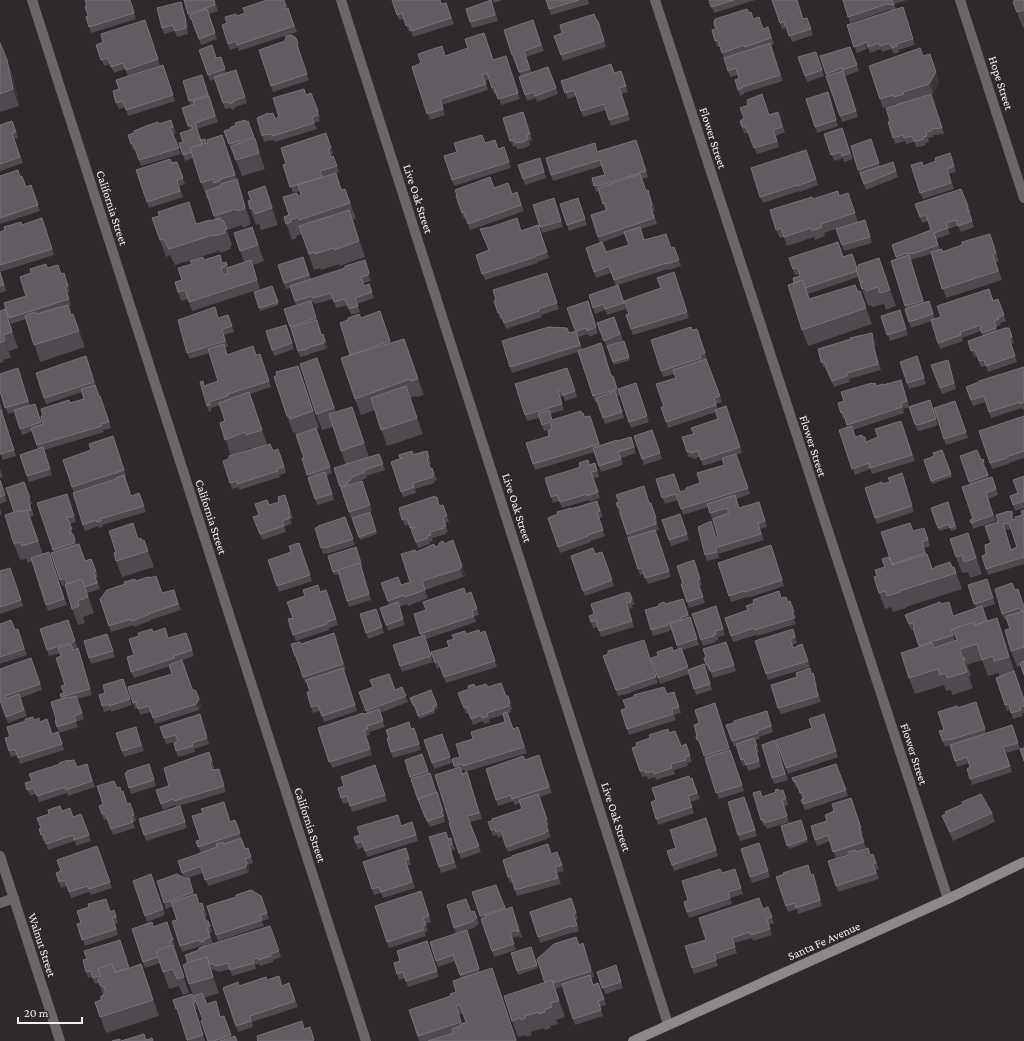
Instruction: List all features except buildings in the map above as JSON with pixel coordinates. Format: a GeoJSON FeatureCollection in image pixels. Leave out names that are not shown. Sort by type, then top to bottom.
{"type":"FeatureCollection","features":[{"type":"Feature","properties":{"kind":"main road","name":"Santa Fe Avenue"},"geometry":{"type":"LineString","coordinates":[[633,1041],[948,899],[1024,862]]}},
{"type":"Feature","properties":{"kind":"street","name":"California Street"},"geometry":{"type":"LineString","coordinates":[[32,0],[366,1041]]}},
{"type":"Feature","properties":{"kind":"street","name":"Live Oak Street"},"geometry":{"type":"LineString","coordinates":[[341,0],[668,1024]]}},
{"type":"Feature","properties":{"kind":"street","name":"Flower Street"},"geometry":{"type":"LineString","coordinates":[[654,0],[948,899]]}},
{"type":"Feature","properties":{"kind":"street","name":"Hope Street"},"geometry":{"type":"LineString","coordinates":[[960,0],[1024,198]]}},
{"type":"Feature","properties":{"kind":"street","name":"Walnut Street"},"geometry":{"type":"LineString","coordinates":[[0,856],[60,1041]]}},
{"type":"Feature","properties":{"kind":"street"},"geometry":{"type":"LineString","coordinates":[[0,902],[14,898]]}}]}
